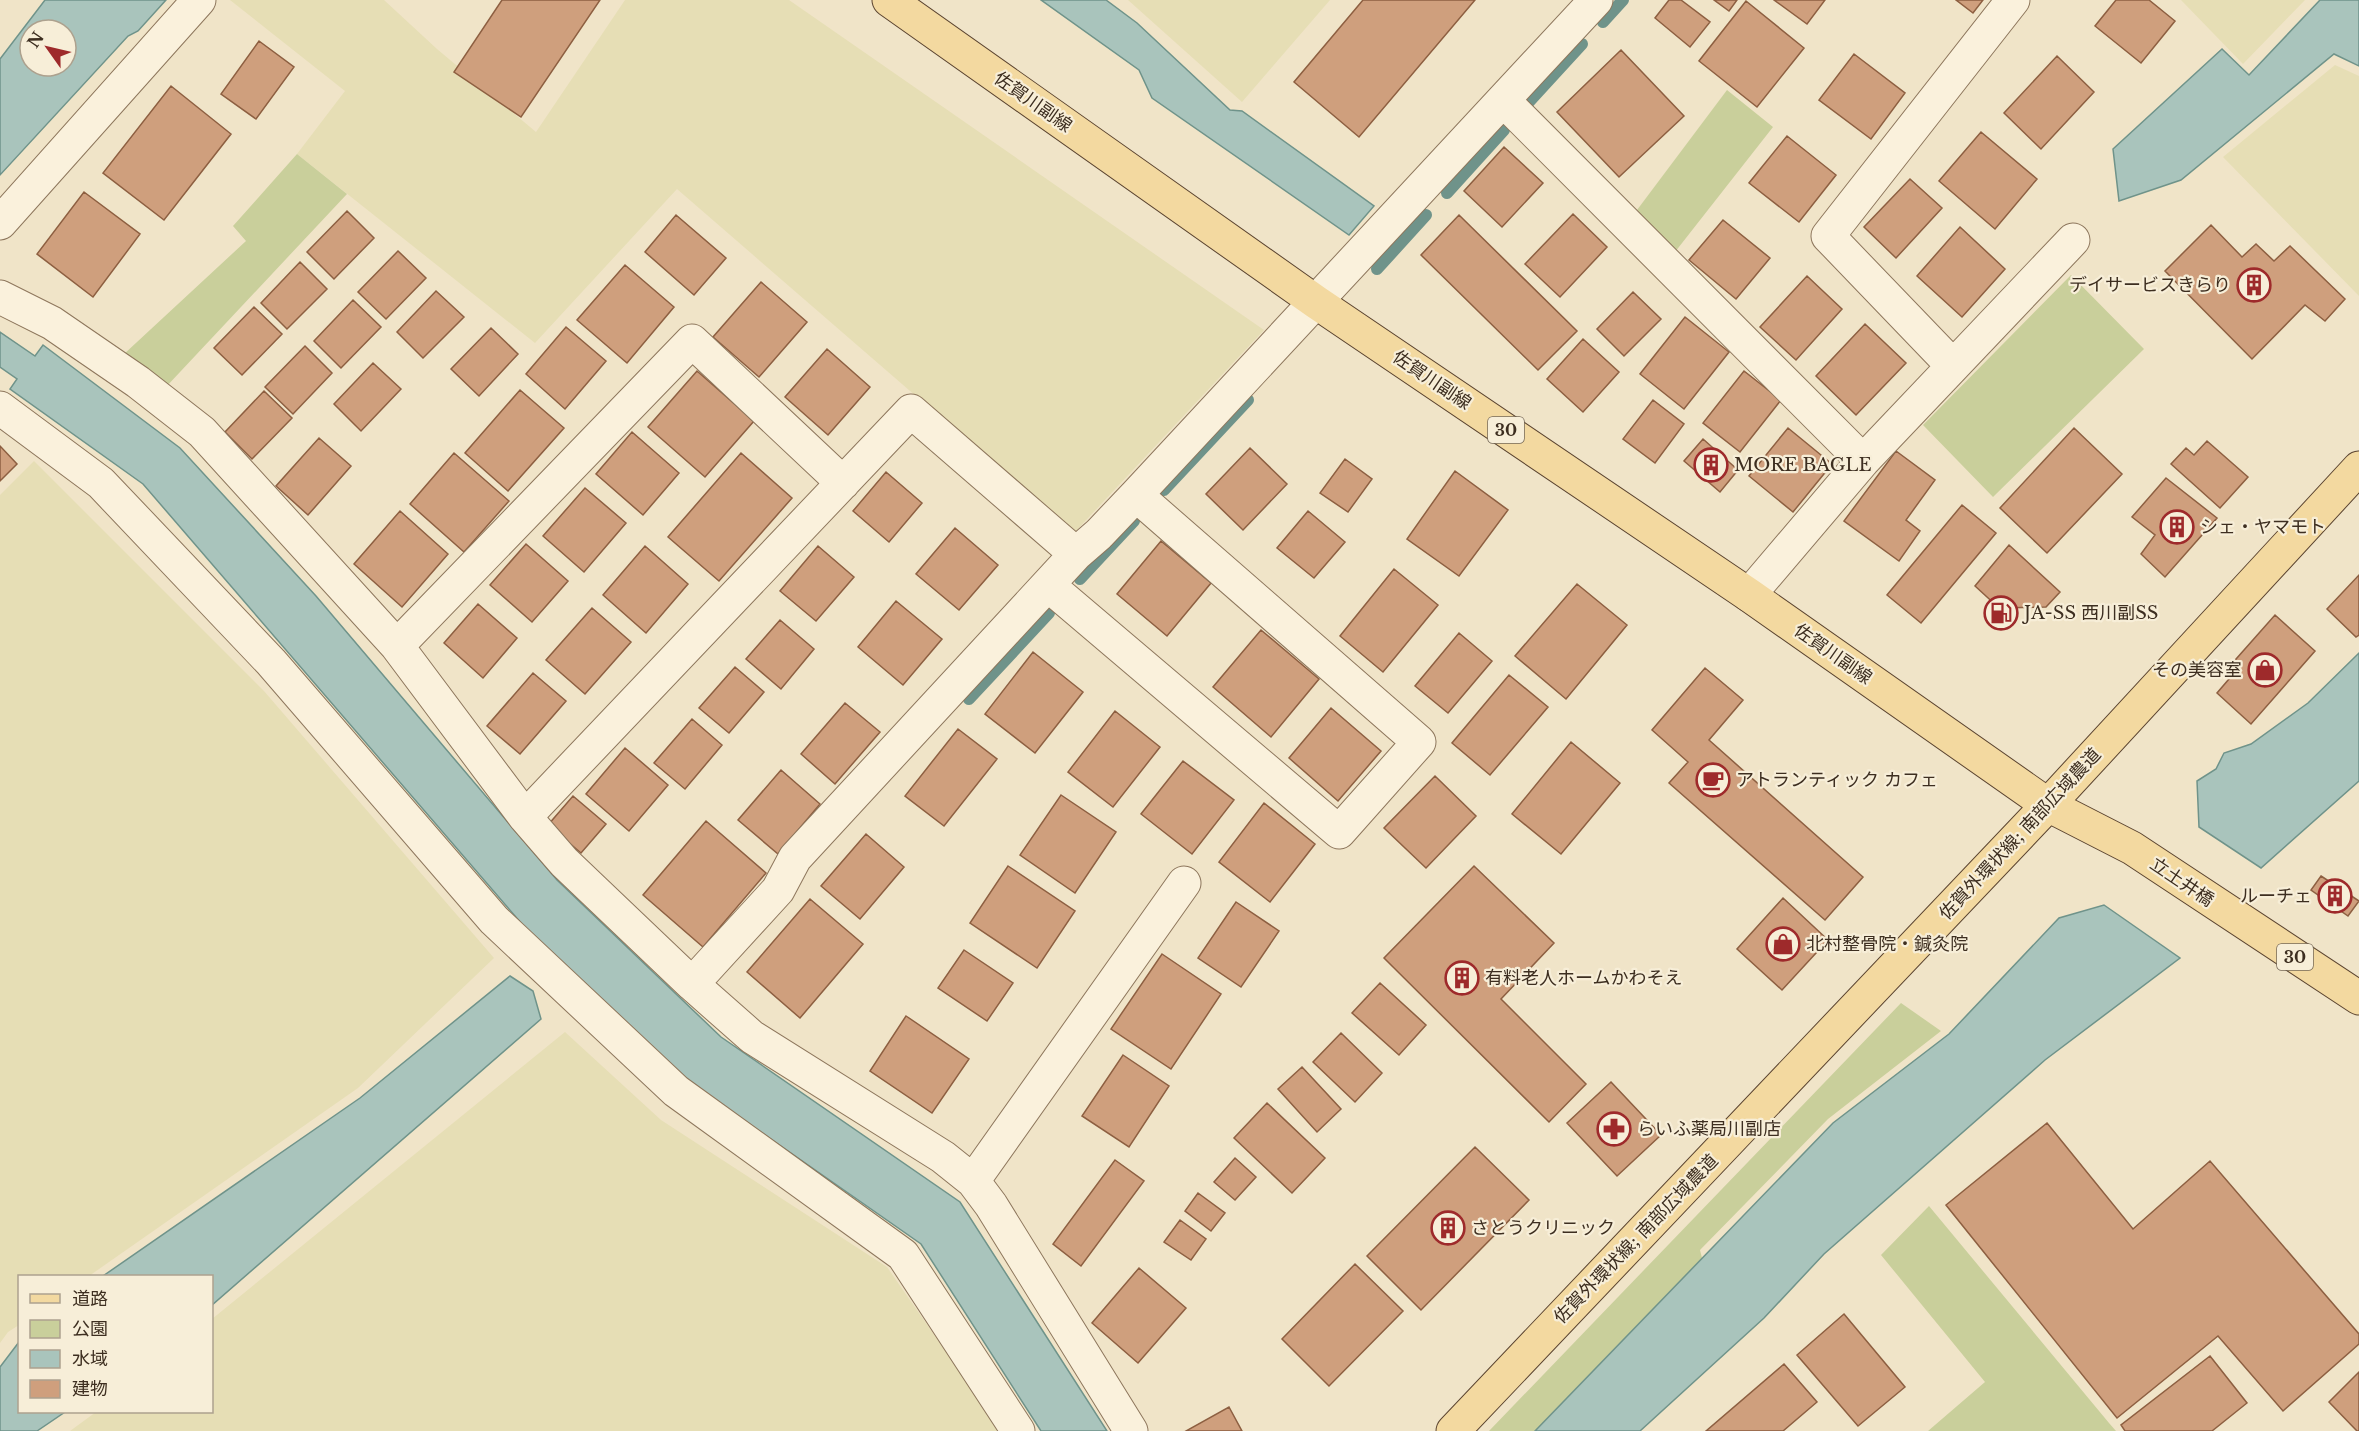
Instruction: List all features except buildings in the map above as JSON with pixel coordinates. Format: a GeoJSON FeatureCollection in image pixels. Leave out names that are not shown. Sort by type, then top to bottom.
{"type":"FeatureCollection","features":[{"type":"Feature","properties":{"kind":"main road","name":"佐賀川副線"},"geometry":{"type":"LineString","coordinates":[[889,0],[1316,302],[1749,595],[2048,805],[2132,848]]}},
{"type":"Feature","properties":{"kind":"main road","name":"佐賀外環状線; 南部広域農道"},"geometry":{"type":"LineString","coordinates":[[1453,1431],[2048,805],[2359,468]]}},
{"type":"Feature","properties":{"kind":"main road","name":"立土井橋"},"geometry":{"type":"LineString","coordinates":[[2132,848],[2359,998]]}},
{"type":"Feature","properties":{"kind":"street"},"geometry":{"type":"LineString","coordinates":[[0,223],[199,0]]}},
{"type":"Feature","properties":{"kind":"street"},"geometry":{"type":"LineString","coordinates":[[692,984],[778,890],[795,858],[1596,0]]}},
{"type":"Feature","properties":{"kind":"street"},"geometry":{"type":"LineString","coordinates":[[1952,365],[1828,236],[2013,0]]}},
{"type":"Feature","properties":{"kind":"street"},"geometry":{"type":"LineString","coordinates":[[1503,100],[1863,460]]}},
{"type":"Feature","properties":{"kind":"street"},"geometry":{"type":"LineString","coordinates":[[1749,595],[1863,460],[2073,240]]}},
{"type":"Feature","properties":{"kind":"street"},"geometry":{"type":"LineString","coordinates":[[0,297],[52,322],[138,382],[202,432],[397,646],[525,817],[564,862],[692,984],[752,1037],[944,1157],[973,1181],[991,1205],[1131,1431]]}},
{"type":"Feature","properties":{"kind":"street"},"geometry":{"type":"LineString","coordinates":[[397,646],[692,341],[843,483]]}},
{"type":"Feature","properties":{"kind":"street"},"geometry":{"type":"LineString","coordinates":[[0,408],[101,483],[271,662],[494,920],[676,1091],[903,1255],[1018,1431]]}},
{"type":"Feature","properties":{"kind":"street"},"geometry":{"type":"LineString","coordinates":[[525,817],[911,411],[1077,554]]}},
{"type":"Feature","properties":{"kind":"street"},"geometry":{"type":"LineString","coordinates":[[1048,585],[1339,832],[1419,742],[1136,495]]}},
{"type":"Feature","properties":{"kind":"street"},"geometry":{"type":"LineString","coordinates":[[973,1181],[1184,883]]}},
{"type":"Feature","properties":{"kind":"shaded area"},"geometry":{"type":"Polygon","coordinates":[[[230,0],[384,0],[437,49],[536,132],[625,0],[789,0],[1264,330],[1074,533],[677,189],[535,343],[297,154],[345,91],[230,0]]]}},
{"type":"Feature","properties":{"kind":"shaded area"},"geometry":{"type":"Polygon","coordinates":[[[1128,0],[1330,0],[1242,102],[1128,0]]]}},
{"type":"Feature","properties":{"kind":"shaded area"},"geometry":{"type":"Polygon","coordinates":[[[2181,0],[2305,0],[2243,64],[2181,0]]]}},
{"type":"Feature","properties":{"kind":"shaded area"},"geometry":{"type":"Polygon","coordinates":[[[2335,65],[2359,76],[2359,296],[2223,157],[2335,65]]]}},
{"type":"Feature","properties":{"kind":"shaded area"},"geometry":{"type":"Polygon","coordinates":[[[34,461],[264,691],[494,958],[358,1088],[90,1275],[18,1275],[18,1326],[8,1332],[0,1343],[0,495],[34,461]]]}},
{"type":"Feature","properties":{"kind":"shaded area"},"geometry":{"type":"Polygon","coordinates":[[[565,1032],[661,1120],[887,1267],[1001,1431],[70,1431],[95,1413],[213,1413],[213,1318],[565,1032]]]}},
{"type":"Feature","properties":{"kind":"green space"},"geometry":{"type":"Polygon","coordinates":[[[1727,90],[1773,127],[1675,252],[1637,210],[1727,90]]]}},
{"type":"Feature","properties":{"kind":"green space"},"geometry":{"type":"Polygon","coordinates":[[[297,154],[347,194],[165,388],[123,355],[246,241],[233,226],[297,154]]]}},
{"type":"Feature","properties":{"kind":"green space"},"geometry":{"type":"Polygon","coordinates":[[[2071,275],[2144,349],[1993,497],[1923,425],[2071,275]]]}},
{"type":"Feature","properties":{"kind":"green space"},"geometry":{"type":"Polygon","coordinates":[[[1901,1003],[1941,1031],[1828,1119],[1700,1250],[1702,1258],[1535,1431],[1489,1431],[1901,1003]]]}},
{"type":"Feature","properties":{"kind":"green space"},"geometry":{"type":"Polygon","coordinates":[[[1929,1206],[2116,1431],[1928,1431],[1985,1382],[1881,1255],[1929,1206]]]}},
{"type":"Feature","properties":{"kind":"water"},"geometry":{"type":"Polygon","coordinates":[[[45,0],[166,0],[138,31],[128,36],[0,175],[0,59],[18,35],[18,78],[78,78],[78,18],[31,18],[45,0]]]}},
{"type":"Feature","properties":{"kind":"water"},"geometry":{"type":"Polygon","coordinates":[[[1041,0],[1106,0],[1137,23],[1230,110],[1242,111],[1374,206],[1349,235],[1152,98],[1139,70],[1041,0]]]}},
{"type":"Feature","properties":{"kind":"water"},"geometry":{"type":"Polygon","coordinates":[[[2320,0],[2359,0],[2359,66],[2334,54],[2181,180],[2119,201],[2113,149],[2222,49],[2249,75],[2320,0]]]}},
{"type":"Feature","properties":{"kind":"water"},"geometry":{"type":"Polygon","coordinates":[[[0,332],[35,356],[43,345],[180,448],[316,596],[557,880],[721,1037],[960,1202],[1107,1431],[1041,1431],[921,1244],[692,1084],[528,931],[143,484],[10,389],[17,379],[0,367],[0,332]]]}},
{"type":"Feature","properties":{"kind":"water"},"geometry":{"type":"Polygon","coordinates":[[[2359,653],[2359,781],[2261,868],[2199,827],[2197,781],[2216,769],[2224,753],[2251,744],[2308,703],[2359,653]]]}},
{"type":"Feature","properties":{"kind":"water"},"geometry":{"type":"Polygon","coordinates":[[[2104,905],[2180,958],[2045,1060],[1824,1254],[1764,1318],[1640,1431],[1535,1431],[1833,1123],[1949,1034],[2059,918],[2104,905]]]}},
{"type":"Feature","properties":{"kind":"water"},"geometry":{"type":"Polygon","coordinates":[[[510,976],[533,991],[541,1019],[213,1304],[213,1275],[104,1275],[360,1098],[510,976]]]}},
{"type":"Feature","properties":{"kind":"water"},"geometry":{"type":"Polygon","coordinates":[[[18,1343],[18,1413],[64,1413],[37,1431],[0,1431],[0,1367],[18,1343]]]}},
{"type":"Feature","properties":{"kind":"waterway"},"geometry":{"type":"LineString","coordinates":[[1603,22],[1623,0]]}},
{"type":"Feature","properties":{"kind":"waterway"},"geometry":{"type":"LineString","coordinates":[[1527,104],[1582,44]]}},
{"type":"Feature","properties":{"kind":"waterway"},"geometry":{"type":"LineString","coordinates":[[1447,193],[1504,130]]}},
{"type":"Feature","properties":{"kind":"waterway"},"geometry":{"type":"LineString","coordinates":[[1377,269],[1426,215]]}},
{"type":"Feature","properties":{"kind":"waterway"},"geometry":{"type":"LineString","coordinates":[[1164,490],[1248,400]]}},
{"type":"Feature","properties":{"kind":"waterway"},"geometry":{"type":"LineString","coordinates":[[1080,579],[1134,521]]}},
{"type":"Feature","properties":{"kind":"waterway"},"geometry":{"type":"LineString","coordinates":[[969,699],[1049,613]]}},
{"type":"Feature","properties":{"kind":"place","name":"デイサービスきらり"},"geometry":{"type":"Point","coordinates":[2254,285]}},
{"type":"Feature","properties":{"kind":"place","name":"MORE BAGLE"},"geometry":{"type":"Point","coordinates":[1711,465]}},
{"type":"Feature","properties":{"kind":"place","name":"シェ・ヤマモト"},"geometry":{"type":"Point","coordinates":[2177,527]}},
{"type":"Feature","properties":{"kind":"place","name":"JA-SS 西川副SS"},"geometry":{"type":"Point","coordinates":[2001,613]}},
{"type":"Feature","properties":{"kind":"place","name":"その美容室"},"geometry":{"type":"Point","coordinates":[2265,670]}},
{"type":"Feature","properties":{"kind":"place","name":"アトランティック カフェ"},"geometry":{"type":"Point","coordinates":[1713,780]}},
{"type":"Feature","properties":{"kind":"place","name":"ルーチェ"},"geometry":{"type":"Point","coordinates":[2335,896]}},
{"type":"Feature","properties":{"kind":"place","name":"北村整骨院・鍼灸院"},"geometry":{"type":"Point","coordinates":[1783,944]}},
{"type":"Feature","properties":{"kind":"place","name":"有料老人ホームかわそえ"},"geometry":{"type":"Point","coordinates":[1462,978]}},
{"type":"Feature","properties":{"kind":"place","name":"らいふ薬局川副店"},"geometry":{"type":"Point","coordinates":[1614,1129]}},
{"type":"Feature","properties":{"kind":"place","name":"さとうクリニック"},"geometry":{"type":"Point","coordinates":[1448,1228]}}]}
